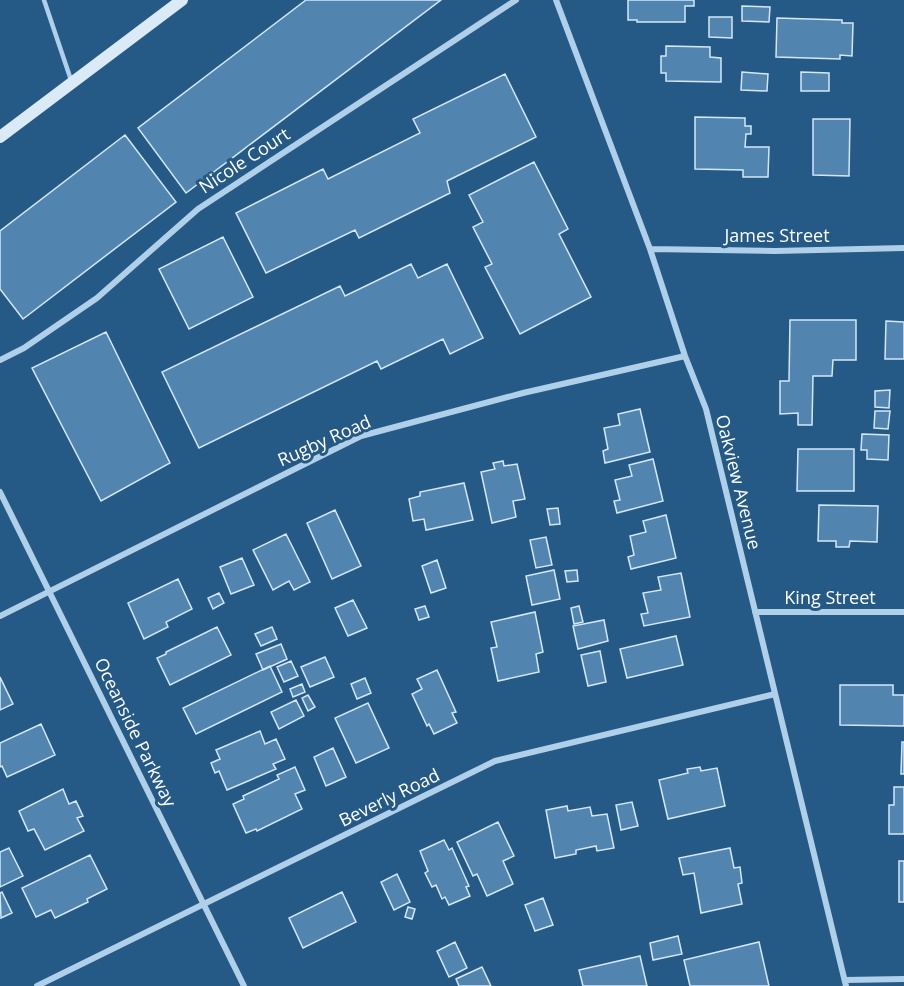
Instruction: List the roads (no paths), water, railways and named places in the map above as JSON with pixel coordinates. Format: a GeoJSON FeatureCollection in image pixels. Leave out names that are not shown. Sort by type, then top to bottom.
{"type":"FeatureCollection","features":[{"type":"Feature","properties":{"kind":"main road"},"geometry":{"type":"LineString","coordinates":[[0,137],[182,0]]}},
{"type":"Feature","properties":{"kind":"street","name":"Nicole Court"},"geometry":{"type":"LineString","coordinates":[[0,360],[24,348],[97,298],[198,209],[516,0]]}},
{"type":"Feature","properties":{"kind":"street","name":"Oakview Avenue"},"geometry":{"type":"LineString","coordinates":[[556,0],[650,249],[685,356],[706,409],[845,983]]}},
{"type":"Feature","properties":{"kind":"street","name":"James Street"},"geometry":{"type":"LineString","coordinates":[[650,249],[775,251],[904,248]]}},
{"type":"Feature","properties":{"kind":"street","name":"Rugby Road"},"geometry":{"type":"LineString","coordinates":[[0,616],[362,436],[523,393],[685,356]]}},
{"type":"Feature","properties":{"kind":"street","name":"Oceanside Parkway"},"geometry":{"type":"LineString","coordinates":[[0,492],[244,986]]}},
{"type":"Feature","properties":{"kind":"street","name":"King Street"},"geometry":{"type":"LineString","coordinates":[[755,612],[904,612]]}},
{"type":"Feature","properties":{"kind":"street","name":"Beverly Road"},"geometry":{"type":"LineString","coordinates":[[37,986],[495,761],[775,694]]}},
{"type":"Feature","properties":{"kind":"street"},"geometry":{"type":"LineString","coordinates":[[845,983],[904,979]]}},
{"type":"Feature","properties":{"kind":"lane"},"geometry":{"type":"LineString","coordinates":[[44,0],[72,82]]}}]}
